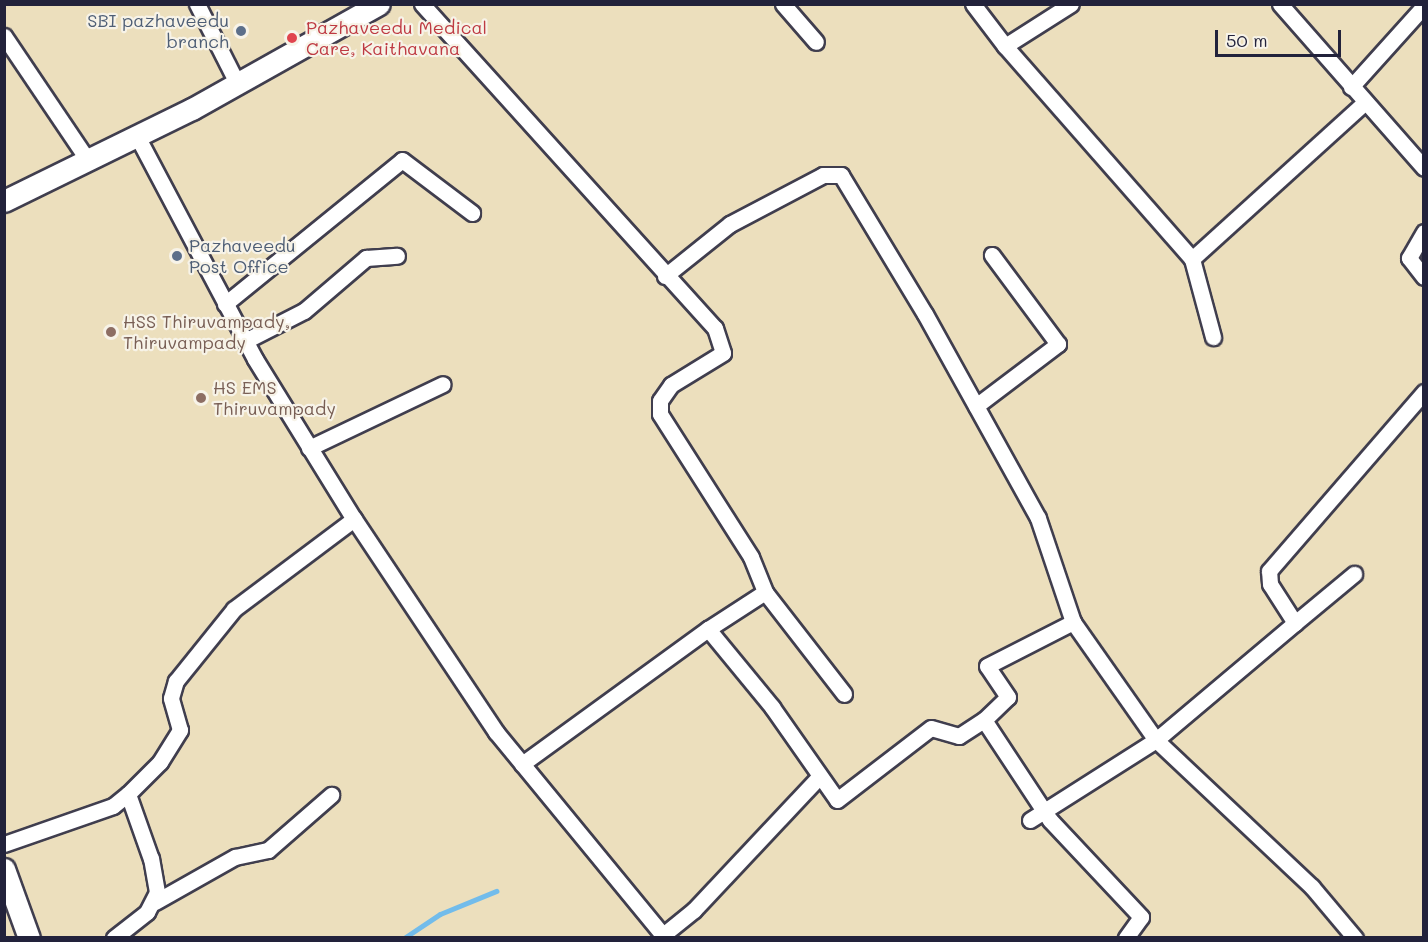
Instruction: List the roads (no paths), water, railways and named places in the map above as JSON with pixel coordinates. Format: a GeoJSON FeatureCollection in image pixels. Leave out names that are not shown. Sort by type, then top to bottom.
{"type":"FeatureCollection","features":[{"type":"Feature","properties":{"kind":"main road"},"geometry":{"type":"LineString","coordinates":[[4,201],[136,136],[380,4]]}},
{"type":"Feature","properties":{"kind":"main road"},"geometry":{"type":"LineString","coordinates":[[4,869],[29,938]]}},
{"type":"Feature","properties":{"kind":"street"},"geometry":{"type":"LineString","coordinates":[[197,4],[237,83]]}},
{"type":"Feature","properties":{"kind":"street"},"geometry":{"type":"LineString","coordinates":[[422,4],[665,276],[715,328],[723,352],[671,385],[660,401],[660,414],[751,557],[765,592],[844,694]]}},
{"type":"Feature","properties":{"kind":"street"},"geometry":{"type":"LineString","coordinates":[[783,4],[816,42]]}},
{"type":"Feature","properties":{"kind":"street"},"geometry":{"type":"LineString","coordinates":[[973,4],[1005,45],[1192,259],[1213,337]]}},
{"type":"Feature","properties":{"kind":"street"},"geometry":{"type":"LineString","coordinates":[[1005,45],[1071,4]]}},
{"type":"Feature","properties":{"kind":"street"},"geometry":{"type":"LineString","coordinates":[[1280,4],[1424,168]]}},
{"type":"Feature","properties":{"kind":"street"},"geometry":{"type":"LineString","coordinates":[[1351,87],[1424,6]]}},
{"type":"Feature","properties":{"kind":"street"},"geometry":{"type":"LineString","coordinates":[[4,36],[87,159]]}},
{"type":"Feature","properties":{"kind":"street"},"geometry":{"type":"LineString","coordinates":[[1192,259],[1365,102]]}},
{"type":"Feature","properties":{"kind":"street"},"geometry":{"type":"LineString","coordinates":[[136,136],[245,341],[354,519],[496,732],[604,868],[664,936],[694,910],[819,777]]}},
{"type":"Feature","properties":{"kind":"street"},"geometry":{"type":"LineString","coordinates":[[225,304],[402,160],[472,213]]}},
{"type":"Feature","properties":{"kind":"street"},"geometry":{"type":"LineString","coordinates":[[665,276],[730,224],[823,175],[841,175],[976,406],[1038,518],[1073,622],[1156,740],[1311,886],[1355,938]]}},
{"type":"Feature","properties":{"kind":"street"},"geometry":{"type":"LineString","coordinates":[[1424,232],[1409,258],[1424,277]]}},
{"type":"Feature","properties":{"kind":"street"},"geometry":{"type":"LineString","coordinates":[[976,406],[1058,344],[992,255]]}},
{"type":"Feature","properties":{"kind":"street"},"geometry":{"type":"LineString","coordinates":[[245,341],[304,311],[366,258],[397,256]]}},
{"type":"Feature","properties":{"kind":"street"},"geometry":{"type":"LineString","coordinates":[[309,447],[443,384]]}},
{"type":"Feature","properties":{"kind":"street"},"geometry":{"type":"LineString","coordinates":[[1295,622],[1270,584],[1269,571],[1400,414],[1424,392]]}},
{"type":"Feature","properties":{"kind":"street"},"geometry":{"type":"LineString","coordinates":[[4,844],[112,806],[128,795],[160,762],[180,730],[171,698],[176,681],[234,609],[354,519]]}},
{"type":"Feature","properties":{"kind":"street"},"geometry":{"type":"LineString","coordinates":[[1030,820],[1156,740],[1354,574]]}},
{"type":"Feature","properties":{"kind":"street"},"geometry":{"type":"LineString","coordinates":[[522,764],[708,629],[765,592]]}},
{"type":"Feature","properties":{"kind":"street"},"geometry":{"type":"LineString","coordinates":[[708,629],[772,707],[837,800],[931,728],[959,736],[984,720],[1008,697],[987,666],[1073,622]]}},
{"type":"Feature","properties":{"kind":"street"},"geometry":{"type":"LineString","coordinates":[[984,720],[1043,811],[1141,917],[1126,938]]}},
{"type":"Feature","properties":{"kind":"street"},"geometry":{"type":"LineString","coordinates":[[128,795],[157,878],[154,902]]}},
{"type":"Feature","properties":{"kind":"street"},"geometry":{"type":"LineString","coordinates":[[114,938],[134,925],[154,902],[235,857],[268,850],[331,795]]}},
{"type":"Feature","properties":{"kind":"waterway"},"geometry":{"type":"LineString","coordinates":[[404,938],[440,914],[496,891]]}},
{"type":"Feature","properties":{"kind":"place","name":"SBI pazhaveedu branch"},"geometry":{"type":"Point","coordinates":[241,31]}},
{"type":"Feature","properties":{"kind":"place","name":"Pazhaveedu Medical Care, Kaithavana"},"geometry":{"type":"Point","coordinates":[292,38]}},
{"type":"Feature","properties":{"kind":"place","name":"Pazhaveedu Post Office"},"geometry":{"type":"Point","coordinates":[177,256]}},
{"type":"Feature","properties":{"kind":"place","name":"HSS Thiruvampady, Thiruvampady"},"geometry":{"type":"Point","coordinates":[111,332]}},
{"type":"Feature","properties":{"kind":"place","name":"HS EMS Thiruvampady"},"geometry":{"type":"Point","coordinates":[201,398]}}]}
